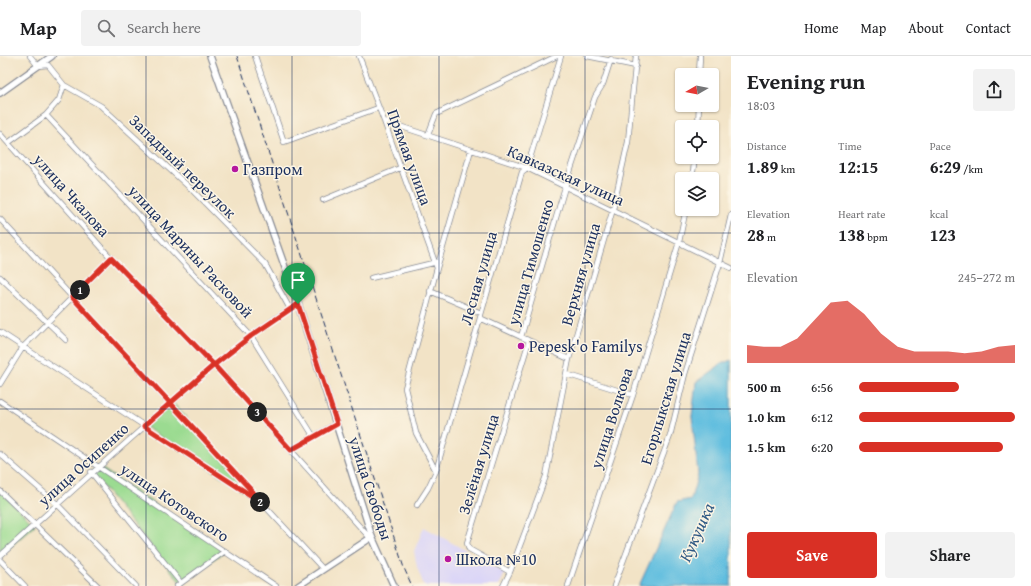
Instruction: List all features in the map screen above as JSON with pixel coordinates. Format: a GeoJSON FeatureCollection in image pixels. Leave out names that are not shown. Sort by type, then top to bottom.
{"type":"FeatureCollection","features":[{"type":"Feature","properties":{"kind":"main road"},"geometry":{"type":"LineString","coordinates":[[0,93],[52,56]]}},
{"type":"Feature","properties":{"kind":"main road","name":"улица Свободы"},"geometry":{"type":"LineString","coordinates":[[210,56],[298,304],[337,424],[371,537],[394,586]]}},
{"type":"Feature","properties":{"kind":"main road"},"geometry":{"type":"LineString","coordinates":[[298,586],[371,537]]}},
{"type":"Feature","properties":{"kind":"street"},"geometry":{"type":"LineString","coordinates":[[30,56],[38,66]]}},
{"type":"Feature","properties":{"kind":"street"},"geometry":{"type":"LineString","coordinates":[[256,56],[284,142],[378,108]]}},
{"type":"Feature","properties":{"kind":"street","name":"Прямая улица"},"geometry":{"type":"LineString","coordinates":[[358,56],[437,262],[437,268],[430,291]]}},
{"type":"Feature","properties":{"kind":"street"},"geometry":{"type":"LineString","coordinates":[[428,135],[436,114],[557,56]]}},
{"type":"Feature","properties":{"kind":"street","name":"Лесная улица"},"geometry":{"type":"LineString","coordinates":[[416,505],[428,488],[436,471],[522,172],[527,168],[561,56]]}},
{"type":"Feature","properties":{"kind":"street"},"geometry":{"type":"LineString","coordinates":[[587,56],[611,59],[636,66]]}},
{"type":"Feature","properties":{"kind":"street","name":"Верхняя улица"},"geometry":{"type":"LineString","coordinates":[[503,586],[510,572],[546,476],[569,359],[613,209],[628,142],[636,56]]}},
{"type":"Feature","properties":{"kind":"street"},"geometry":{"type":"LineString","coordinates":[[699,68],[700,56]]}},
{"type":"Feature","properties":{"kind":"street","name":"улица Тимошенко"},"geometry":{"type":"LineString","coordinates":[[521,337],[595,97],[603,84],[611,59]]}},
{"type":"Feature","properties":{"kind":"street","name":"Западный переулок"},"geometry":{"type":"LineString","coordinates":[[38,66],[48,65],[64,85],[101,106],[190,188],[265,264],[290,309]]}},
{"type":"Feature","properties":{"kind":"street"},"geometry":{"type":"LineString","coordinates":[[8,143],[46,115],[59,100],[64,85]]}},
{"type":"Feature","properties":{"kind":"street","name":"улица Марины Расковой"},"geometry":{"type":"LineString","coordinates":[[46,115],[251,336],[314,437]]}},
{"type":"Feature","properties":{"kind":"street","name":"Кавказская улица"},"geometry":{"type":"LineString","coordinates":[[384,121],[527,168],[731,268]]}},
{"type":"Feature","properties":{"kind":"street","name":"улица Чкалова"},"geometry":{"type":"LineString","coordinates":[[0,134],[111,258],[214,365],[371,537]]}},
{"type":"Feature","properties":{"kind":"street"},"geometry":{"type":"LineString","coordinates":[[370,278],[437,262],[470,150]]}},
{"type":"Feature","properties":{"kind":"street"},"geometry":{"type":"LineString","coordinates":[[323,200],[400,168]]}},
{"type":"Feature","properties":{"kind":"street","name":"Егорлыкская улица"},"geometry":{"type":"LineString","coordinates":[[614,586],[670,436],[685,374],[720,263],[731,215]]}},
{"type":"Feature","properties":{"kind":"street","name":"улица Волкова"},"geometry":{"type":"LineString","coordinates":[[568,586],[633,395],[684,216]]}},
{"type":"Feature","properties":{"kind":"street"},"geometry":{"type":"LineString","coordinates":[[0,219],[323,569]]}},
{"type":"Feature","properties":{"kind":"street"},"geometry":{"type":"LineString","coordinates":[[0,384],[23,347],[111,258]]}},
{"type":"Feature","properties":{"kind":"street"},"geometry":{"type":"LineString","coordinates":[[0,277],[66,340]]}},
{"type":"Feature","properties":{"kind":"street"},"geometry":{"type":"LineString","coordinates":[[436,471],[416,433],[405,388],[430,291],[529,341],[569,359]]}},
{"type":"Feature","properties":{"kind":"street","name":"улица Осипенко"},"geometry":{"type":"LineString","coordinates":[[0,556],[91,472],[214,365],[251,336],[298,304]]}},
{"type":"Feature","properties":{"kind":"street"},"geometry":{"type":"LineString","coordinates":[[0,332],[264,504]]}},
{"type":"Feature","properties":{"kind":"street","name":"Зелёная улица"},"geometry":{"type":"LineString","coordinates":[[510,572],[469,549],[467,542],[529,341]]}},
{"type":"Feature","properties":{"kind":"street"},"geometry":{"type":"LineString","coordinates":[[566,374],[633,395]]}},
{"type":"Feature","properties":{"kind":"street","name":"улица Котовского"},"geometry":{"type":"LineString","coordinates":[[0,401],[276,586]]}},
{"type":"Feature","properties":{"kind":"street"},"geometry":{"type":"LineString","coordinates":[[291,450],[337,424]]}},
{"type":"Feature","properties":{"kind":"street"},"geometry":{"type":"LineString","coordinates":[[0,454],[57,504],[136,586]]}},
{"type":"Feature","properties":{"kind":"street","name":"улица Котовского"},"geometry":{"type":"LineString","coordinates":[[91,472],[179,584]]}},
{"type":"Feature","properties":{"kind":"street"},"geometry":{"type":"LineString","coordinates":[[0,491],[98,586]]}},
{"type":"Feature","properties":{"kind":"street"},"geometry":{"type":"LineString","coordinates":[[179,584],[225,551]]}},
{"type":"Feature","properties":{"kind":"street"},"geometry":{"type":"LineString","coordinates":[[0,560],[25,586]]}},
{"type":"Feature","properties":{"kind":"shaded area","name":"Школа №10"},"geometry":{"type":"Polygon","coordinates":[[[424,527],[505,573],[499,586],[424,586],[417,567],[414,551],[424,527]]]}},
{"type":"Feature","properties":{"kind":"green space"},"geometry":{"type":"Polygon","coordinates":[[[172,402],[264,504],[144,426],[172,402]]]}},
{"type":"Feature","properties":{"kind":"green space"},"geometry":{"type":"Polygon","coordinates":[[[98,466],[225,551],[181,583],[91,472],[98,466]]]}},
{"type":"Feature","properties":{"kind":"green space"},"geometry":{"type":"Polygon","coordinates":[[[0,491],[35,525],[0,556],[0,491]]]}},
{"type":"Feature","properties":{"kind":"water","name":"Кукушка"},"geometry":{"type":"Polygon","coordinates":[[[731,360],[731,586],[639,586],[677,502],[691,499],[698,474],[692,416],[696,382],[721,364],[731,360]]]}},
{"type":"Feature","properties":{"kind":"railway"},"geometry":{"type":"LineString","coordinates":[[237,56],[404,568],[412,586]]}},
{"type":"Feature","properties":{"kind":"place","name":"Газпром"},"geometry":{"type":"Point","coordinates":[235,169]}},
{"type":"Feature","properties":{"kind":"place","name":"Pepesk'o Familys"},"geometry":{"type":"Point","coordinates":[521,346]}},
{"type":"Feature","properties":{"kind":"place","name":"Школа №10"},"geometry":{"type":"Point","coordinates":[448,559]}},
{"type":"Feature","properties":{"kind":"route"},"geometry":{"type":"LineString","coordinates":[[298,304],[251,336],[214,365],[111,258],[72,297],[171,403],[264,504],[144,426],[171,403],[214,365],[291,450],[337,424],[298,304]]}}]}
